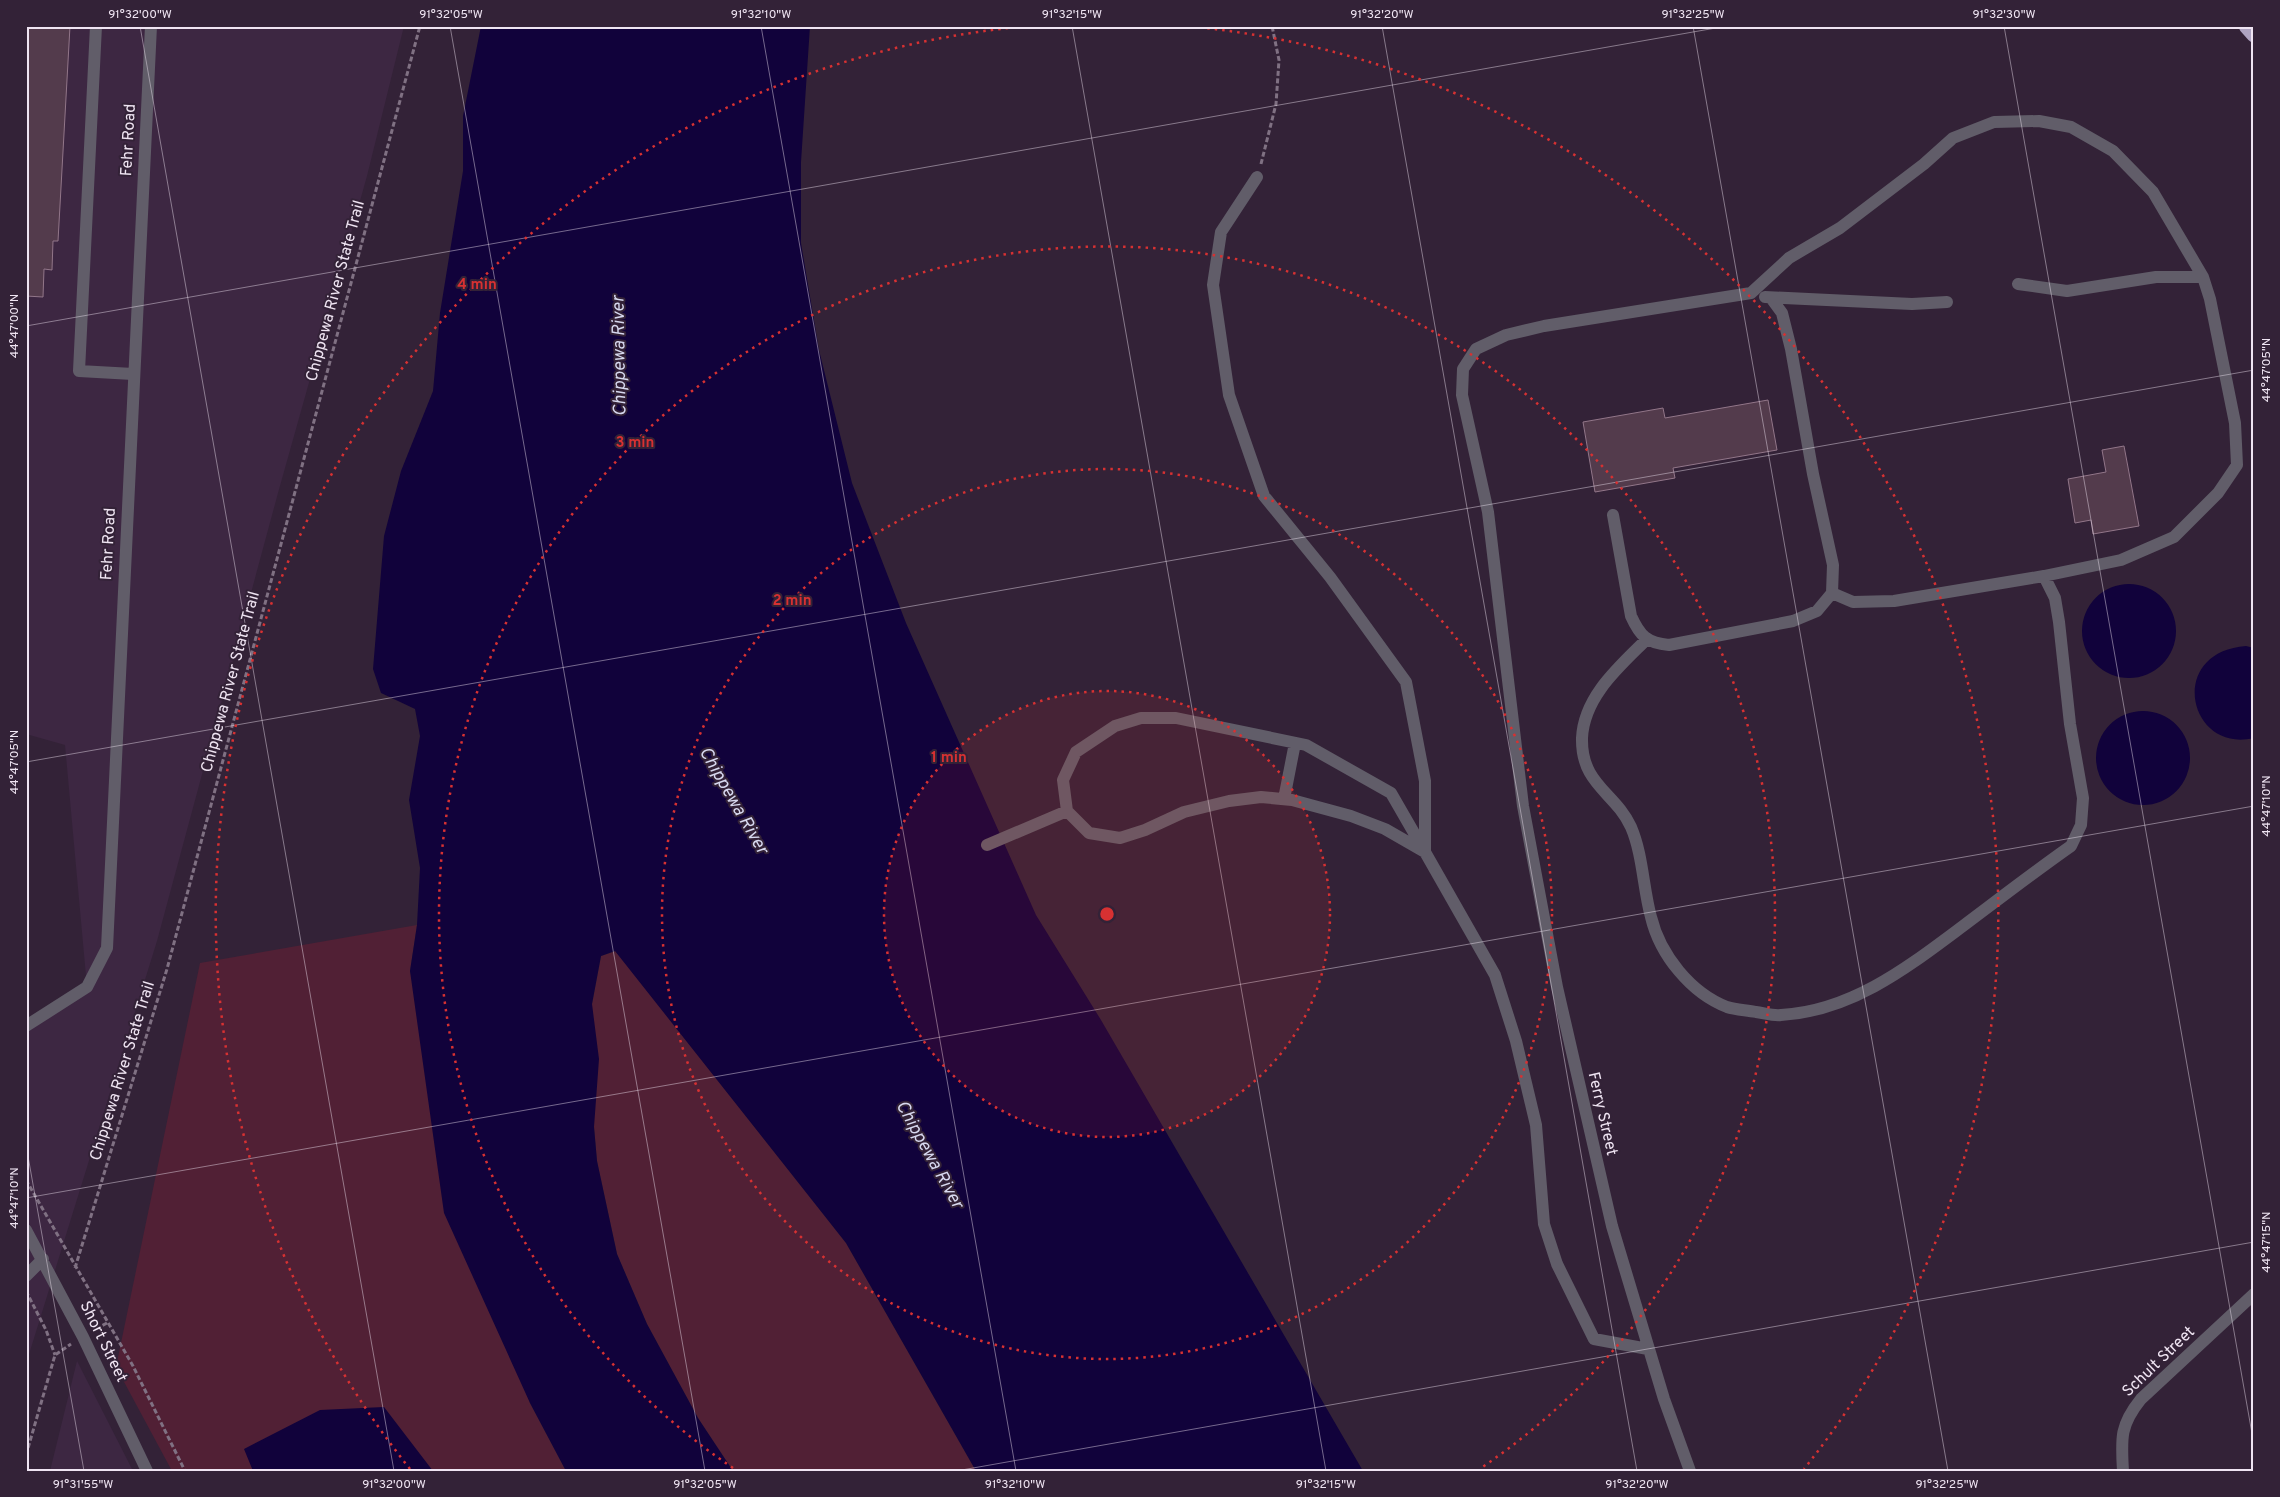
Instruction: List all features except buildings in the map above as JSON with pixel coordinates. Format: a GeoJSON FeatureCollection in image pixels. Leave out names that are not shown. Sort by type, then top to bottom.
{"type":"FeatureCollection","features":[{"type":"Feature","properties":{"kind":"highway"},"geometry":{"type":"LineString","coordinates":[[2246,26],[2254,35]]}},
{"type":"Feature","properties":{"kind":"street"},"geometry":{"type":"LineString","coordinates":[[96,26],[79,371],[133,374]]}},
{"type":"Feature","properties":{"kind":"street","name":"Fehr Road"},"geometry":{"type":"LineString","coordinates":[[26,1026],[87,987],[107,948],[151,26]]}},
{"type":"Feature","properties":{"kind":"street"},"geometry":{"type":"LineString","coordinates":[[1751,293],[1789,258],[1840,228],[1924,164],[1953,138],[1994,122],[2039,120],[2070,127],[2113,152],[2153,192],[2204,277],[2210,299],[2235,423],[2237,465],[2218,493],[2174,537],[2121,560],[2044,576],[1894,601],[1853,602],[1832,593]]}},
{"type":"Feature","properties":{"kind":"street"},"geometry":{"type":"LineString","coordinates":[[1257,177],[1221,232],[1213,286],[1230,395],[1264,496],[1330,577],[1406,682],[1424,781],[1425,852]]}},
{"type":"Feature","properties":{"kind":"street"},"geometry":{"type":"LineString","coordinates":[[2018,284],[2068,291],[2156,277],[2204,277]]}},
{"type":"Feature","properties":{"kind":"street"},"geometry":{"type":"LineString","coordinates":[[1751,293],[1771,298],[1912,304],[1947,302]]}},
{"type":"Feature","properties":{"kind":"street","name":"Ferry Street"},"geometry":{"type":"LineString","coordinates":[[1690,1471],[1648,1349],[1612,1226],[1557,987],[1523,806],[1488,512],[1462,395],[1463,370],[1476,349],[1506,335],[1544,326],[1751,293]]}},
{"type":"Feature","properties":{"kind":"street"},"geometry":{"type":"LineString","coordinates":[[1613,515],[1631,616],[1638,630],[1653,644],[1669,645],[1793,621],[1817,611],[1832,593],[1833,566],[1813,474],[1791,349],[1782,313],[1771,298]]}},
{"type":"Feature","properties":{"kind":"street"},"geometry":{"type":"LineString","coordinates":[[1647,639],[1608,679],[1586,716],[1582,738],[1584,757],[1591,778],[1625,815],[1634,834],[1651,918],[1658,940],[1675,965],[1700,993],[1728,1007],[1778,1015],[1813,1011],[1855,998],[1907,967],[2071,846],[2081,824],[2083,798],[2070,724],[2058,614],[2055,598],[2044,576]]}},
{"type":"Feature","properties":{"kind":"street"},"geometry":{"type":"LineString","coordinates":[[1425,852],[1385,830],[1351,816],[1320,806],[1261,797],[1230,801],[1193,810],[1120,838],[1089,833],[1067,811],[1063,780],[1076,752],[1115,726],[1141,718],[1176,718],[1306,745],[1391,793],[1425,852],[1495,975],[1516,1041],[1536,1125],[1544,1224],[1557,1264],[1594,1339],[1648,1349]]}},
{"type":"Feature","properties":{"kind":"street"},"geometry":{"type":"LineString","coordinates":[[1284,799],[1295,743]]}},
{"type":"Feature","properties":{"kind":"street"},"geometry":{"type":"LineString","coordinates":[[987,845],[1067,811]]}},
{"type":"Feature","properties":{"kind":"street","name":"Short Street"},"geometry":{"type":"LineString","coordinates":[[26,1230],[43,1259],[147,1471]]}},
{"type":"Feature","properties":{"kind":"street"},"geometry":{"type":"LineString","coordinates":[[26,1276],[43,1259]]}},
{"type":"Feature","properties":{"kind":"street","name":"Schult Street"},"geometry":{"type":"LineString","coordinates":[[2123,1471],[2122,1442],[2127,1416],[2141,1399],[2254,1294]]}},
{"type":"Feature","properties":{"kind":"path","name":"Chippewa River State Trail"},"geometry":{"type":"LineString","coordinates":[[75,1268],[167,969],[420,26]]}},
{"type":"Feature","properties":{"kind":"path"},"geometry":{"type":"LineString","coordinates":[[1257,177],[1276,104],[1278,60],[1272,26]]}},
{"type":"Feature","properties":{"kind":"path"},"geometry":{"type":"LineString","coordinates":[[26,1180],[133,1366],[185,1471]]}},
{"type":"Feature","properties":{"kind":"path"},"geometry":{"type":"LineString","coordinates":[[26,1292],[46,1330],[55,1354],[26,1455]]}},
{"type":"Feature","properties":{"kind":"path"},"geometry":{"type":"LineString","coordinates":[[97,1329],[107,1323]]}},
{"type":"Feature","properties":{"kind":"path"},"geometry":{"type":"LineString","coordinates":[[55,1354],[71,1344]]}},
{"type":"Feature","properties":{"kind":"shaded area"},"geometry":{"type":"Polygon","coordinates":[[[26,26],[404,26],[367,176],[278,493],[157,941],[26,1364],[26,1026],[87,987],[65,745],[26,734],[26,26]]]}},
{"type":"Feature","properties":{"kind":"shaded area"},"geometry":{"type":"Polygon","coordinates":[[[417,925],[410,971],[530,1403],[566,1471],[172,1471],[116,1367],[200,963],[417,925]]]}},
{"type":"Feature","properties":{"kind":"shaded area"},"geometry":{"type":"Polygon","coordinates":[[[616,951],[846,1243],[976,1471],[733,1471],[698,1418],[647,1324],[617,1254],[597,1161],[594,1127],[592,1004],[601,956],[616,951]]]}},
{"type":"Feature","properties":{"kind":"shaded area"},"geometry":{"type":"Polygon","coordinates":[[[77,1361],[133,1471],[50,1471],[77,1361]]]}},
{"type":"Feature","properties":{"kind":"water","name":"Chippewa River"},"geometry":{"type":"Polygon","coordinates":[[[481,26],[810,26],[801,162],[801,243],[819,350],[852,483],[906,623],[1036,915],[1101,1020],[1363,1471],[976,1471],[846,1243],[615,951],[601,956],[592,1004],[599,1059],[594,1127],[597,1161],[617,1254],[647,1324],[698,1418],[733,1471],[566,1471],[530,1403],[444,1213],[410,971],[417,925],[420,868],[409,800],[420,736],[415,709],[381,693],[373,669],[384,536],[401,471],[433,391],[440,313],[463,171],[463,116],[481,26]]]}},
{"type":"Feature","properties":{"kind":"water"},"geometry":{"type":"Polygon","coordinates":[[[2129,584],[2147,588],[2162,598],[2172,613],[2176,631],[2172,649],[2162,664],[2147,674],[2129,678],[2111,674],[2096,664],[2086,649],[2082,631],[2086,613],[2096,598],[2111,588],[2129,584]]]}},
{"type":"Feature","properties":{"kind":"water"},"geometry":{"type":"Polygon","coordinates":[[[2246,646],[2254,648],[2254,738],[2231,739],[2214,731],[2201,718],[2195,700],[2196,682],[2204,665],[2221,652],[2246,646]]]}},
{"type":"Feature","properties":{"kind":"water"},"geometry":{"type":"Polygon","coordinates":[[[2143,711],[2161,715],[2176,725],[2186,740],[2190,758],[2186,776],[2176,791],[2161,801],[2143,805],[2125,801],[2110,791],[2100,776],[2096,758],[2100,740],[2110,725],[2125,715],[2143,711]]]}},
{"type":"Feature","properties":{"kind":"water"},"geometry":{"type":"Polygon","coordinates":[[[384,1407],[433,1471],[253,1471],[244,1449],[320,1410],[384,1407]]]}}]}
